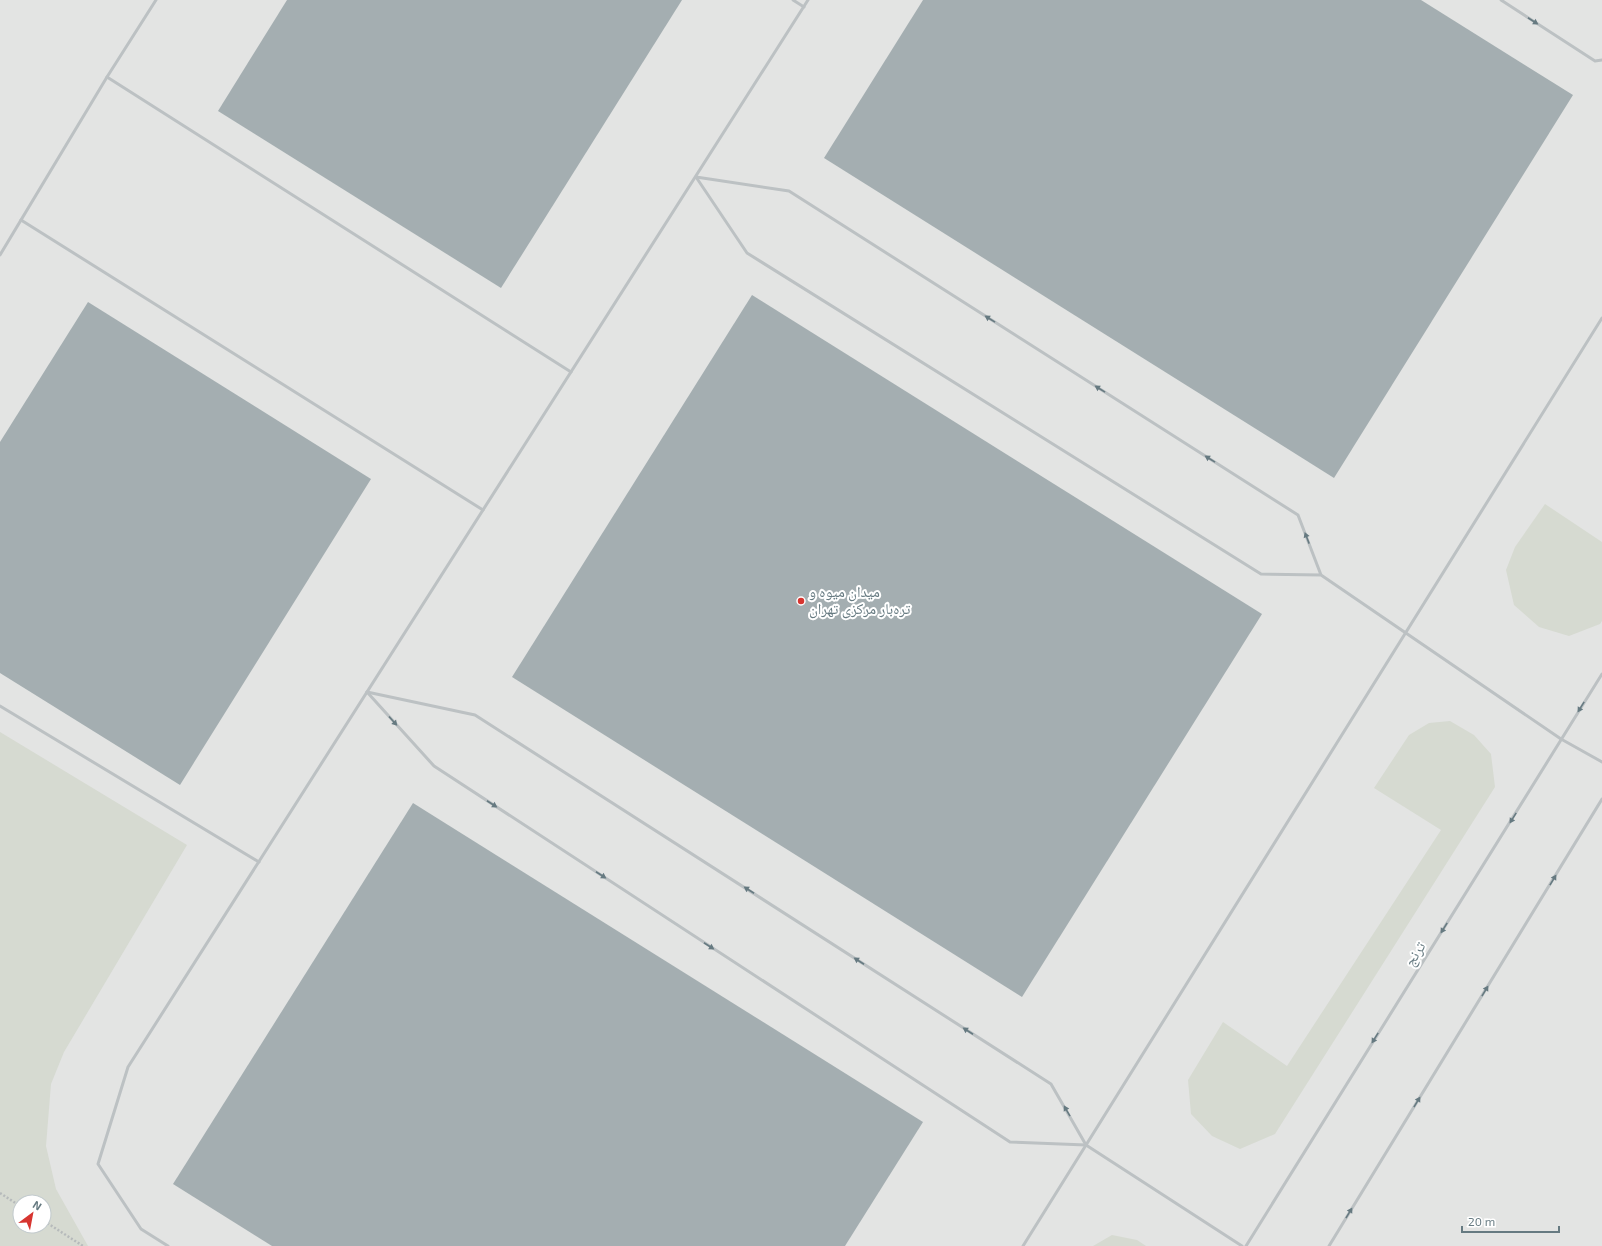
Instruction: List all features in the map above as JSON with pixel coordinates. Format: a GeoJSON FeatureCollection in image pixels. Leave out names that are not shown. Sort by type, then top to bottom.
{"type":"FeatureCollection","features":[{"type":"Feature","properties":{"kind":"lane"},"geometry":{"type":"LineString","coordinates":[[0,255],[107,77],[156,0]]}},
{"type":"Feature","properties":{"kind":"lane"},"geometry":{"type":"LineString","coordinates":[[793,0],[804,7]]}},
{"type":"Feature","properties":{"kind":"lane"},"geometry":{"type":"LineString","coordinates":[[168,1246],[140,1229],[98,1164],[128,1067],[808,0]]}},
{"type":"Feature","properties":{"kind":"lane"},"geometry":{"type":"LineString","coordinates":[[1501,0],[1595,61],[1602,60]]}},
{"type":"Feature","properties":{"kind":"lane"},"geometry":{"type":"LineString","coordinates":[[107,77],[571,372]]}},
{"type":"Feature","properties":{"kind":"lane"},"geometry":{"type":"LineString","coordinates":[[696,177],[789,191],[796,195],[1298,515],[1321,575]]}},
{"type":"Feature","properties":{"kind":"lane"},"geometry":{"type":"LineString","coordinates":[[696,177],[747,253],[1261,574],[1321,575],[1561,739],[1602,762]]}},
{"type":"Feature","properties":{"kind":"lane"},"geometry":{"type":"LineString","coordinates":[[21,220],[483,510]]}},
{"type":"Feature","properties":{"kind":"lane"},"geometry":{"type":"LineString","coordinates":[[1023,1246],[1602,318]]}},
{"type":"Feature","properties":{"kind":"lane","name":"ترنج"},"geometry":{"type":"LineString","coordinates":[[1246,1246],[1602,674]]}},
{"type":"Feature","properties":{"kind":"lane"},"geometry":{"type":"LineString","coordinates":[[367,692],[475,715],[1051,1084],[1086,1145],[1242,1246]]}},
{"type":"Feature","properties":{"kind":"lane"},"geometry":{"type":"LineString","coordinates":[[367,692],[434,766],[1010,1142],[1086,1145]]}},
{"type":"Feature","properties":{"kind":"lane"},"geometry":{"type":"LineString","coordinates":[[0,706],[259,862]]}},
{"type":"Feature","properties":{"kind":"lane"},"geometry":{"type":"LineString","coordinates":[[1329,1246],[1602,799]]}},
{"type":"Feature","properties":{"kind":"path"},"geometry":{"type":"LineString","coordinates":[[0,1193],[12,1201]]}},
{"type":"Feature","properties":{"kind":"path"},"geometry":{"type":"LineString","coordinates":[[52,1226],[83,1246]]}},
{"type":"Feature","properties":{"kind":"shaded area","name":"میدان میوه و تره‌بار مرکزی تهران"},"geometry":{"type":"Polygon","coordinates":[[[0,0],[1602,0],[1602,1246],[0,1246],[0,0]]]}},
{"type":"Feature","properties":{"kind":"shaded area"},"geometry":{"type":"Polygon","coordinates":[[[1545,504],[1602,542],[1602,621],[1600,624],[1569,636],[1539,627],[1514,605],[1506,570],[1515,547],[1545,504]]]}},
{"type":"Feature","properties":{"kind":"shaded area"},"geometry":{"type":"Polygon","coordinates":[[[1450,721],[1474,735],[1491,754],[1495,787],[1275,1134],[1240,1149],[1212,1136],[1191,1114],[1188,1080],[1223,1022],[1287,1066],[1441,830],[1374,788],[1409,735],[1429,723],[1450,721]]]}},
{"type":"Feature","properties":{"kind":"shaded area"},"geometry":{"type":"Polygon","coordinates":[[[0,732],[187,845],[64,1052],[51,1084],[46,1146],[56,1189],[88,1246],[0,1246],[0,732]]]}},
{"type":"Feature","properties":{"kind":"shaded area"},"geometry":{"type":"Polygon","coordinates":[[[1112,1235],[1137,1240],[1146,1246],[1093,1246],[1112,1235]]]}},
{"type":"Feature","properties":{"kind":"building"},"geometry":{"type":"Polygon","coordinates":[[[287,0],[682,0],[501,288],[218,111],[287,0]]]}},
{"type":"Feature","properties":{"kind":"building"},"geometry":{"type":"Polygon","coordinates":[[[923,0],[1421,0],[1573,95],[1334,478],[824,158],[923,0]]]}},
{"type":"Feature","properties":{"kind":"building"},"geometry":{"type":"Polygon","coordinates":[[[752,295],[1262,614],[1022,997],[512,677],[752,295]]]}},
{"type":"Feature","properties":{"kind":"building"},"geometry":{"type":"Polygon","coordinates":[[[88,302],[371,479],[180,785],[0,673],[0,442],[88,302]]]}},
{"type":"Feature","properties":{"kind":"building"},"geometry":{"type":"Polygon","coordinates":[[[413,803],[923,1122],[845,1246],[272,1246],[173,1184],[413,803]]]}},
{"type":"Feature","properties":{"kind":"place","name":"میدان میوه و تره‌بار مرکزی تهران"},"geometry":{"type":"Point","coordinates":[801,601]}}]}
